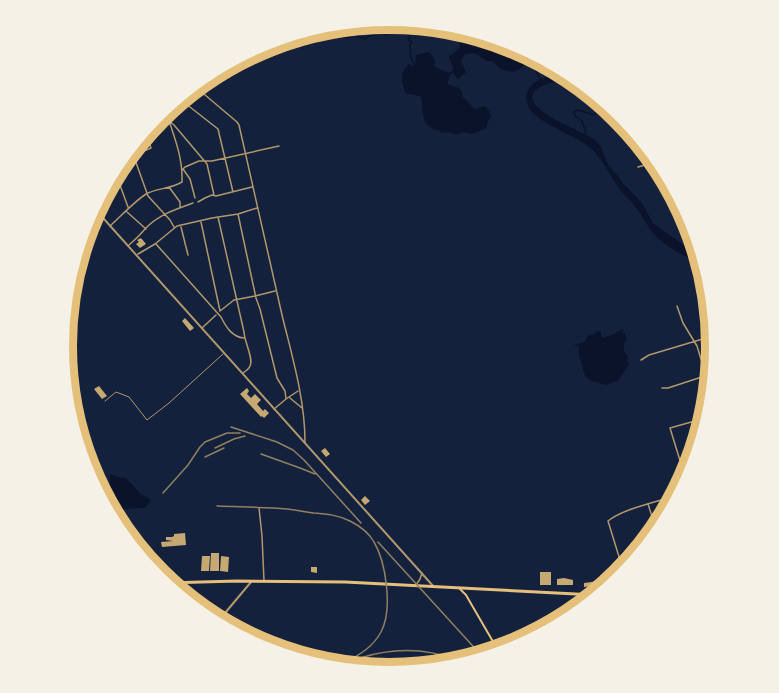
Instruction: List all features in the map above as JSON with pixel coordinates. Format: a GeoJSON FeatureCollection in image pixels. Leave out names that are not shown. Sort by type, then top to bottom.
{"type":"FeatureCollection","features":[{"type":"Feature","properties":{"kind":"main road"},"geometry":{"type":"LineString","coordinates":[[179,582],[345,582],[585,594]]}},
{"type":"Feature","properties":{"kind":"main road"},"geometry":{"type":"LineString","coordinates":[[460,589],[466,595],[495,645]]}},
{"type":"Feature","properties":{"kind":"street"},"geometry":{"type":"LineString","coordinates":[[201,92],[237,122],[299,390],[305,443]]}},
{"type":"Feature","properties":{"kind":"street"},"geometry":{"type":"LineString","coordinates":[[187,104],[217,127],[233,192]]}},
{"type":"Feature","properties":{"kind":"street"},"geometry":{"type":"LineString","coordinates":[[169,121],[207,164],[214,195]]}},
{"type":"Feature","properties":{"kind":"street"},"geometry":{"type":"LineString","coordinates":[[109,226],[148,194],[180,184],[182,171],[176,139],[169,121]]}},
{"type":"Feature","properties":{"kind":"street"},"geometry":{"type":"LineString","coordinates":[[140,152],[151,148],[149,142]]}},
{"type":"Feature","properties":{"kind":"street"},"geometry":{"type":"LineString","coordinates":[[182,171],[199,161],[226,158],[279,146]]}},
{"type":"Feature","properties":{"kind":"street"},"geometry":{"type":"LineString","coordinates":[[135,159],[148,194],[174,228]]}},
{"type":"Feature","properties":{"kind":"street"},"geometry":{"type":"LineString","coordinates":[[638,167],[648,164]]}},
{"type":"Feature","properties":{"kind":"street"},"geometry":{"type":"LineString","coordinates":[[182,171],[190,179],[195,198]]}},
{"type":"Feature","properties":{"kind":"street"},"geometry":{"type":"LineString","coordinates":[[119,182],[129,209]]}},
{"type":"Feature","properties":{"kind":"street"},"geometry":{"type":"LineString","coordinates":[[169,187],[180,202],[179,208]]}},
{"type":"Feature","properties":{"kind":"street"},"geometry":{"type":"LineString","coordinates":[[198,202],[214,195],[252,187]]}},
{"type":"Feature","properties":{"kind":"street"},"geometry":{"type":"LineString","coordinates":[[127,246],[164,214],[193,203]]}},
{"type":"Feature","properties":{"kind":"street"},"geometry":{"type":"LineString","coordinates":[[136,256],[174,228],[258,208]]}},
{"type":"Feature","properties":{"kind":"street"},"geometry":{"type":"LineString","coordinates":[[126,212],[146,229]]}},
{"type":"Feature","properties":{"kind":"street"},"geometry":{"type":"LineString","coordinates":[[238,214],[276,378],[285,392],[286,399]]}},
{"type":"Feature","properties":{"kind":"street"},"geometry":{"type":"LineString","coordinates":[[101,216],[434,587]]}},
{"type":"Feature","properties":{"kind":"street"},"geometry":{"type":"LineString","coordinates":[[219,217],[244,338],[252,362],[243,374]]}},
{"type":"Feature","properties":{"kind":"street"},"geometry":{"type":"LineString","coordinates":[[201,222],[218,312]]}},
{"type":"Feature","properties":{"kind":"street"},"geometry":{"type":"LineString","coordinates":[[181,226],[188,255]]}},
{"type":"Feature","properties":{"kind":"street"},"geometry":{"type":"LineString","coordinates":[[155,244],[218,312],[231,332],[237,337],[244,338]]}},
{"type":"Feature","properties":{"kind":"street"},"geometry":{"type":"LineString","coordinates":[[201,328],[229,303],[237,299],[277,290]]}},
{"type":"Feature","properties":{"kind":"street"},"geometry":{"type":"LineString","coordinates":[[677,306],[695,342],[705,372]]}},
{"type":"Feature","properties":{"kind":"street"},"geometry":{"type":"LineString","coordinates":[[641,360],[649,355],[706,338]]}},
{"type":"Feature","properties":{"kind":"street"},"geometry":{"type":"LineString","coordinates":[[663,388],[704,377]]}},
{"type":"Feature","properties":{"kind":"street"},"geometry":{"type":"LineString","coordinates":[[274,409],[299,390]]}},
{"type":"Feature","properties":{"kind":"street"},"geometry":{"type":"LineString","coordinates":[[290,397],[302,408]]}},
{"type":"Feature","properties":{"kind":"street"},"geometry":{"type":"LineString","coordinates":[[682,468],[670,428],[697,420]]}},
{"type":"Feature","properties":{"kind":"street"},"geometry":{"type":"LineString","coordinates":[[621,562],[608,520],[667,498]]}},
{"type":"Feature","properties":{"kind":"street"},"geometry":{"type":"LineString","coordinates":[[648,504],[653,521]]}},
{"type":"Feature","properties":{"kind":"street"},"geometry":{"type":"LineString","coordinates":[[259,508],[264,582]]}},
{"type":"Feature","properties":{"kind":"street"},"geometry":{"type":"LineString","coordinates":[[415,586],[423,573]]}},
{"type":"Feature","properties":{"kind":"street"},"geometry":{"type":"LineString","coordinates":[[223,616],[251,582]]}},
{"type":"Feature","properties":{"kind":"lane"},"geometry":{"type":"LineString","coordinates":[[105,401],[116,392],[129,398],[147,420],[169,404],[225,353]]}},
{"type":"Feature","properties":{"kind":"water"},"geometry":{"type":"Polygon","coordinates":[[[458,38],[491,47],[527,62],[516,71],[505,71],[493,61],[487,61],[474,53],[465,54],[461,61],[466,72],[458,79],[453,73],[451,74],[447,84],[459,88],[462,96],[475,109],[485,106],[489,110],[491,116],[487,128],[472,134],[441,133],[428,126],[424,118],[421,97],[405,93],[403,85],[404,70],[409,64],[415,66],[416,55],[429,52],[435,61],[434,66],[448,73],[452,71],[449,56],[460,47],[458,38]]]}},
{"type":"Feature","properties":{"kind":"water"},"geometry":{"type":"Polygon","coordinates":[[[551,76],[564,82],[544,85],[536,90],[532,97],[535,105],[554,119],[595,140],[610,167],[642,203],[653,223],[690,248],[693,260],[663,243],[657,237],[620,190],[593,150],[546,123],[532,112],[526,96],[530,87],[538,80],[551,76]]]}},
{"type":"Feature","properties":{"kind":"water"},"geometry":{"type":"Polygon","coordinates":[[[622,329],[627,339],[624,348],[629,364],[618,381],[605,385],[593,382],[585,376],[579,347],[574,345],[584,342],[588,336],[597,331],[601,332],[603,338],[622,329]]]}},
{"type":"Feature","properties":{"kind":"water"},"geometry":{"type":"Polygon","coordinates":[[[110,474],[125,477],[141,494],[150,499],[150,502],[145,508],[117,508],[108,490],[110,474]]]}},
{"type":"Feature","properties":{"kind":"building"},"geometry":{"type":"Polygon","coordinates":[[[141,238],[146,244],[140,248],[136,244],[141,238]]]}},
{"type":"Feature","properties":{"kind":"building"},"geometry":{"type":"Polygon","coordinates":[[[185,318],[194,328],[190,331],[182,321],[185,318]]]}},
{"type":"Feature","properties":{"kind":"building"},"geometry":{"type":"Polygon","coordinates":[[[99,386],[107,396],[102,399],[94,389],[99,386]]]}},
{"type":"Feature","properties":{"kind":"building"},"geometry":{"type":"Polygon","coordinates":[[[247,388],[249,391],[247,394],[251,398],[255,394],[261,400],[257,404],[263,411],[265,409],[269,413],[264,418],[240,394],[247,388]]]}},
{"type":"Feature","properties":{"kind":"building"},"geometry":{"type":"Polygon","coordinates":[[[325,448],[330,454],[326,457],[321,451],[325,448]]]}},
{"type":"Feature","properties":{"kind":"building"},"geometry":{"type":"Polygon","coordinates":[[[365,496],[370,501],[365,505],[361,500],[365,496]]]}},
{"type":"Feature","properties":{"kind":"building"},"geometry":{"type":"Polygon","coordinates":[[[185,533],[186,545],[162,547],[161,542],[173,541],[166,540],[166,537],[185,533]]]}},
{"type":"Feature","properties":{"kind":"building"},"geometry":{"type":"Polygon","coordinates":[[[211,553],[219,553],[219,571],[210,571],[211,553]]]}},
{"type":"Feature","properties":{"kind":"building"},"geometry":{"type":"Polygon","coordinates":[[[202,556],[210,556],[209,571],[201,571],[202,556]]]}},
{"type":"Feature","properties":{"kind":"building"},"geometry":{"type":"Polygon","coordinates":[[[221,556],[229,557],[228,572],[220,571],[221,556]]]}},
{"type":"Feature","properties":{"kind":"building"},"geometry":{"type":"Polygon","coordinates":[[[311,567],[317,567],[317,573],[311,572],[311,567]]]}},
{"type":"Feature","properties":{"kind":"building"},"geometry":{"type":"Polygon","coordinates":[[[540,572],[551,572],[551,585],[540,585],[540,572]]]}},
{"type":"Feature","properties":{"kind":"building"},"geometry":{"type":"Polygon","coordinates":[[[557,579],[573,580],[573,585],[557,585],[557,579]]]}},
{"type":"Feature","properties":{"kind":"building"},"geometry":{"type":"Polygon","coordinates":[[[602,581],[596,586],[584,587],[584,583],[602,581]]]}},
{"type":"Feature","properties":{"kind":"waterway"},"geometry":{"type":"LineString","coordinates":[[333,35],[348,38],[354,35],[365,39],[369,36],[386,35],[389,30]]}},
{"type":"Feature","properties":{"kind":"waterway"},"geometry":{"type":"LineString","coordinates":[[400,30],[409,34],[408,40],[412,42],[410,44],[411,56],[416,67]]}},
{"type":"Feature","properties":{"kind":"waterway"},"geometry":{"type":"LineString","coordinates":[[536,66],[541,80]]}},
{"type":"Feature","properties":{"kind":"waterway"},"geometry":{"type":"LineString","coordinates":[[585,133],[582,122],[574,112],[578,110],[594,115],[597,112]]}},
{"type":"Feature","properties":{"kind":"railway"},"geometry":{"type":"LineString","coordinates":[[231,427],[277,442],[293,450],[361,523]]}},
{"type":"Feature","properties":{"kind":"railway"},"geometry":{"type":"LineString","coordinates":[[163,493],[205,442],[227,433],[240,433]]}},
{"type":"Feature","properties":{"kind":"railway"},"geometry":{"type":"LineString","coordinates":[[215,448],[245,436]]}},
{"type":"Feature","properties":{"kind":"railway"},"geometry":{"type":"LineString","coordinates":[[205,457],[224,448]]}},
{"type":"Feature","properties":{"kind":"railway"},"geometry":{"type":"LineString","coordinates":[[261,454],[315,474]]}},
{"type":"Feature","properties":{"kind":"railway"},"geometry":{"type":"LineString","coordinates":[[217,506],[287,509],[332,515],[354,523],[370,536],[385,573],[387,599],[385,623],[370,647],[349,660]]}},
{"type":"Feature","properties":{"kind":"railway"},"geometry":{"type":"LineString","coordinates":[[378,542],[477,650]]}},
{"type":"Feature","properties":{"kind":"railway"},"geometry":{"type":"LineString","coordinates":[[360,658],[397,651],[421,651],[449,657]]}}]}
